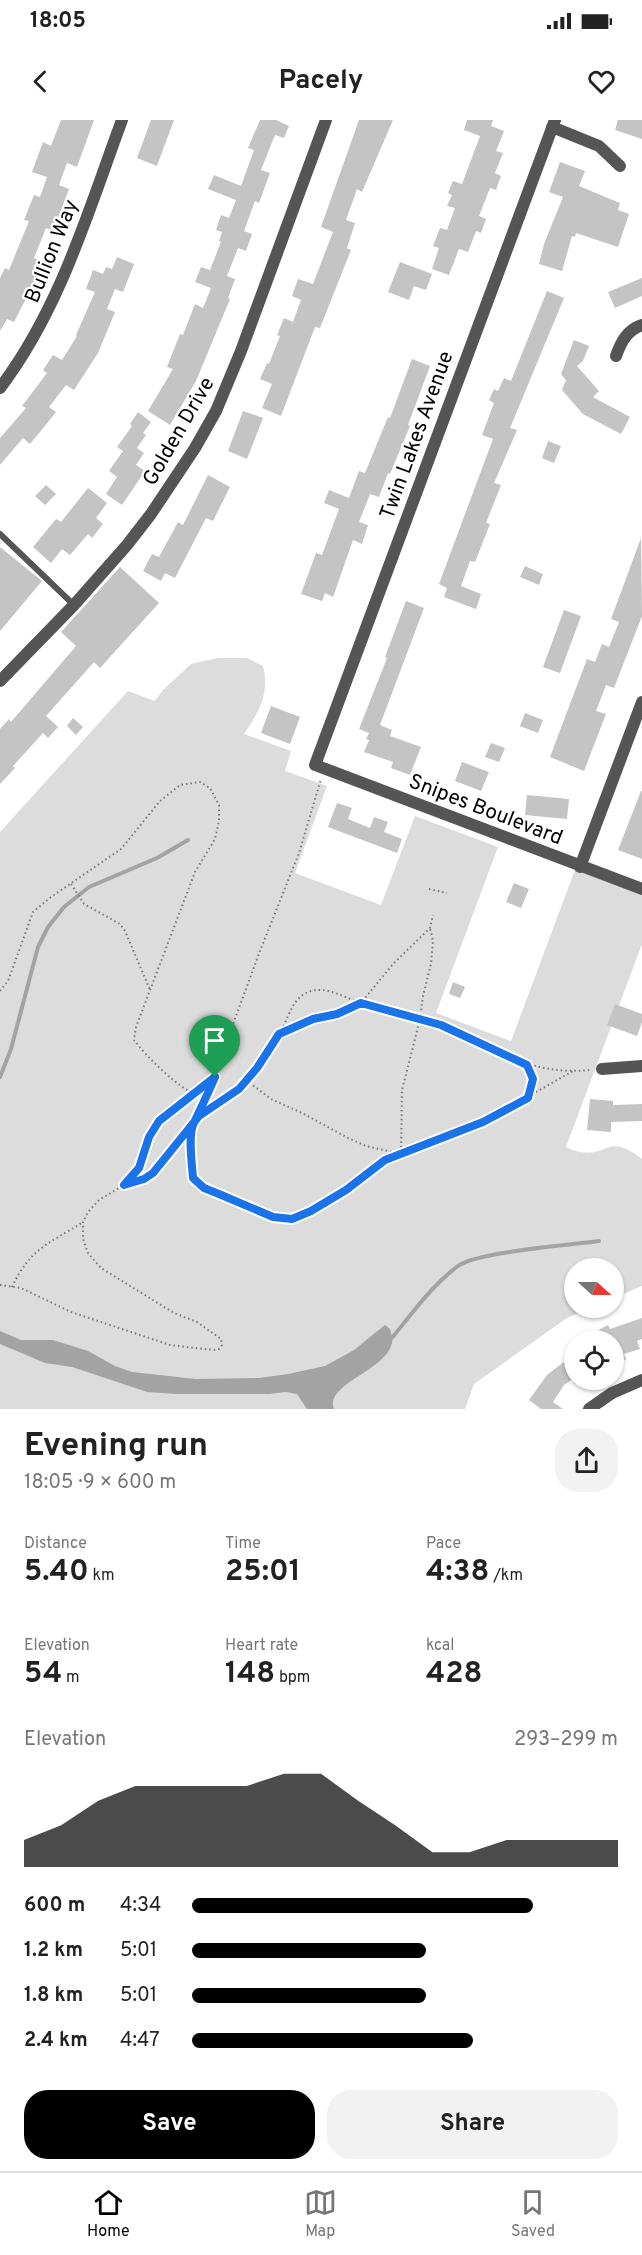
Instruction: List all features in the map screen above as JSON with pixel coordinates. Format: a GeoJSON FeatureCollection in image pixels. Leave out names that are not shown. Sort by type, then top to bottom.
{"type":"FeatureCollection","features":[{"type":"Feature","properties":{"kind":"street","name":"Bullion Way"},"geometry":{"type":"LineString","coordinates":[[0,388],[19,362],[50,308],[122,120]]}},
{"type":"Feature","properties":{"kind":"street","name":"Golden Drive"},"geometry":{"type":"LineString","coordinates":[[0,681],[74,605],[127,545],[174,482],[216,411],[241,351],[326,120]]}},
{"type":"Feature","properties":{"kind":"street"},"geometry":{"type":"LineString","coordinates":[[553,124],[599,146],[620,166]]}},
{"type":"Feature","properties":{"kind":"street","name":"Twin Lakes Avenue"},"geometry":{"type":"LineString","coordinates":[[320,766],[553,124]]}},
{"type":"Feature","properties":{"kind":"street"},"geometry":{"type":"LineString","coordinates":[[616,356],[628,333],[642,325]]}},
{"type":"Feature","properties":{"kind":"street"},"geometry":{"type":"LineString","coordinates":[[580,867],[642,702]]}},
{"type":"Feature","properties":{"kind":"street","name":"Snipes Boulevard"},"geometry":{"type":"LineString","coordinates":[[320,766],[642,889]]}},
{"type":"Feature","properties":{"kind":"street"},"geometry":{"type":"LineString","coordinates":[[602,1069],[642,1066]]}},
{"type":"Feature","properties":{"kind":"street"},"geometry":{"type":"LineString","coordinates":[[589,1409],[612,1393],[642,1380]]}},
{"type":"Feature","properties":{"kind":"lane"},"geometry":{"type":"LineString","coordinates":[[0,534],[74,605]]}},
{"type":"Feature","properties":{"kind":"path"},"geometry":{"type":"LineString","coordinates":[[0,1285],[21,1288],[71,1312],[170,1345],[213,1350],[219,1349],[222,1345],[221,1340],[197,1322],[174,1313],[101,1268],[88,1253],[82,1239],[83,1222],[88,1212],[99,1200],[124,1185],[148,1178],[199,1116],[299,853],[320,766]]}},
{"type":"Feature","properties":{"kind":"path"},"geometry":{"type":"LineString","coordinates":[[0,992],[8,981],[33,912],[121,849],[160,801],[180,785],[200,782],[214,793],[219,805],[219,821],[215,839],[195,872],[136,1027],[134,1041],[174,1080],[188,1092],[194,1093]]}},
{"type":"Feature","properties":{"kind":"path"},"geometry":{"type":"LineString","coordinates":[[71,884],[84,904],[120,924],[150,990]]}},
{"type":"Feature","properties":{"kind":"path"},"geometry":{"type":"LineString","coordinates":[[429,890],[447,893]]}},
{"type":"Feature","properties":{"kind":"path"},"geometry":{"type":"LineString","coordinates":[[401,1154],[402,1090],[431,964],[433,941],[430,928],[433,915]]}},
{"type":"Feature","properties":{"kind":"path"},"geometry":{"type":"LineString","coordinates":[[279,1034],[313,1019],[337,1014],[361,1003],[393,964],[430,928]]}},
{"type":"Feature","properties":{"kind":"path"},"geometry":{"type":"LineString","coordinates":[[199,1116],[239,1089],[262,1061],[296,1001],[309,992],[326,991],[420,1019],[457,1032],[527,1065],[552,1070],[602,1069]]}},
{"type":"Feature","properties":{"kind":"path"},"geometry":{"type":"LineString","coordinates":[[527,1065],[533,1079],[528,1098]]}},
{"type":"Feature","properties":{"kind":"path"},"geometry":{"type":"LineString","coordinates":[[192,1127],[193,1178],[204,1188],[273,1217],[292,1219],[311,1211],[346,1190],[385,1160],[483,1122],[573,1071]]}},
{"type":"Feature","properties":{"kind":"path"},"geometry":{"type":"LineString","coordinates":[[124,1185],[139,1168],[149,1137],[159,1121],[215,1077]]}},
{"type":"Feature","properties":{"kind":"path"},"geometry":{"type":"LineString","coordinates":[[246,1080],[271,1099],[348,1138],[366,1146],[401,1154]]}},
{"type":"Feature","properties":{"kind":"path"},"geometry":{"type":"LineString","coordinates":[[12,1287],[32,1254],[54,1238],[83,1222]]}},
{"type":"Feature","properties":{"kind":"shaded area"},"geometry":{"type":"Polygon","coordinates":[[[218,658],[247,658],[263,666],[265,685],[262,702],[244,734],[291,751],[285,771],[327,786],[295,873],[381,905],[415,816],[498,847],[436,1013],[511,1041],[575,870],[642,894],[642,944],[566,1147],[578,1152],[590,1153],[609,1147],[622,1147],[642,1159],[642,1286],[624,1294],[624,1258],[564,1258],[564,1318],[567,1318],[474,1384],[465,1409],[0,1409],[0,832],[128,691],[155,701],[163,690],[191,664],[218,658]]]}},
{"type":"Feature","properties":{"kind":"shaded area"},"geometry":{"type":"Polygon","coordinates":[[[385,1325],[390,1329],[392,1340],[387,1353],[379,1362],[338,1392],[333,1400],[334,1409],[307,1409],[297,1394],[286,1392],[176,1394],[147,1392],[72,1367],[45,1363],[0,1344],[0,1331],[21,1340],[53,1340],[88,1351],[115,1366],[132,1372],[196,1379],[259,1378],[325,1366],[354,1350],[385,1325]]]}},
{"type":"Feature","properties":{"kind":"building"},"geometry":{"type":"Polygon","coordinates":[[[61,120],[94,120],[77,167],[67,163],[59,185],[69,189],[53,231],[46,228],[34,258],[42,262],[34,283],[14,322],[7,319],[0,331],[0,278],[5,268],[9,270],[29,221],[24,220],[34,195],[40,197],[47,177],[32,172],[43,142],[51,146],[61,120]]]}},
{"type":"Feature","properties":{"kind":"building"},"geometry":{"type":"Polygon","coordinates":[[[151,120],[174,120],[157,166],[137,158],[151,120]]]}},
{"type":"Feature","properties":{"kind":"building"},"geometry":{"type":"Polygon","coordinates":[[[260,120],[276,120],[289,126],[284,138],[275,135],[261,170],[270,173],[259,203],[255,201],[244,231],[252,234],[246,251],[238,248],[227,276],[235,279],[228,298],[230,299],[196,381],[170,425],[148,411],[173,369],[167,367],[195,304],[203,308],[211,288],[195,282],[201,267],[210,270],[221,242],[219,241],[222,232],[216,230],[221,215],[229,218],[236,200],[208,189],[214,175],[241,186],[254,150],[248,148],[260,120]]]}},
{"type":"Feature","properties":{"kind":"building"},"geometry":{"type":"Polygon","coordinates":[[[359,120],[393,120],[362,192],[357,189],[346,220],[355,223],[347,248],[351,250],[320,328],[315,327],[281,416],[262,408],[272,384],[260,379],[267,363],[269,364],[284,318],[293,322],[301,300],[292,296],[298,279],[313,284],[333,232],[321,227],[359,120]]]}},
{"type":"Feature","properties":{"kind":"building"},"geometry":{"type":"Polygon","coordinates":[[[467,120],[493,120],[491,126],[504,131],[496,151],[503,153],[495,173],[501,176],[496,190],[490,188],[479,216],[486,219],[481,233],[476,231],[468,252],[459,249],[449,275],[432,269],[439,248],[433,246],[440,228],[447,230],[455,208],[447,206],[452,195],[448,193],[453,181],[462,184],[480,136],[464,130],[467,120]]]}},
{"type":"Feature","properties":{"kind":"building"},"geometry":{"type":"Polygon","coordinates":[[[618,120],[642,120],[642,139],[615,130],[618,120]]]}},
{"type":"Feature","properties":{"kind":"building"},"geometry":{"type":"Polygon","coordinates":[[[560,162],[585,171],[579,186],[620,203],[618,210],[629,214],[618,247],[576,233],[575,237],[572,236],[562,271],[539,264],[544,244],[563,197],[549,192],[560,162]]]}},
{"type":"Feature","properties":{"kind":"building"},"geometry":{"type":"Polygon","coordinates":[[[117,257],[134,264],[123,292],[115,289],[107,309],[115,312],[98,353],[74,390],[66,385],[49,407],[56,412],[30,444],[23,438],[0,465],[0,438],[26,408],[22,406],[47,373],[43,370],[53,355],[62,360],[77,336],[95,292],[86,289],[93,270],[103,274],[106,267],[112,269],[117,257]]]}},
{"type":"Feature","properties":{"kind":"building"},"geometry":{"type":"Polygon","coordinates":[[[400,262],[432,274],[426,290],[414,286],[409,300],[388,292],[400,262]]]}},
{"type":"Feature","properties":{"kind":"building"},"geometry":{"type":"Polygon","coordinates":[[[642,278],[642,296],[615,308],[608,292],[642,278]]]}},
{"type":"Feature","properties":{"kind":"building"},"geometry":{"type":"Polygon","coordinates":[[[547,291],[564,298],[510,428],[517,430],[494,483],[501,485],[486,523],[490,524],[475,562],[470,561],[461,586],[481,594],[476,609],[444,597],[447,588],[439,584],[493,439],[482,435],[494,403],[489,400],[494,389],[498,391],[504,378],[511,381],[547,291]]]}},
{"type":"Feature","properties":{"kind":"building"},"geometry":{"type":"Polygon","coordinates":[[[574,340],[589,346],[583,361],[577,366],[599,391],[593,397],[630,417],[621,434],[583,414],[562,390],[566,380],[561,374],[574,340]]]}},
{"type":"Feature","properties":{"kind":"building"},"geometry":{"type":"Polygon","coordinates":[[[412,359],[430,366],[408,425],[410,426],[390,474],[388,473],[379,497],[370,494],[359,522],[368,525],[362,544],[353,540],[333,597],[325,593],[322,601],[301,594],[316,553],[322,555],[339,509],[324,503],[329,490],[349,498],[359,471],[365,473],[388,417],[390,418],[412,359]]]}},
{"type":"Feature","properties":{"kind":"building"},"geometry":{"type":"Polygon","coordinates":[[[243,411],[263,418],[247,459],[228,451],[243,411]]]}},
{"type":"Feature","properties":{"kind":"building"},"geometry":{"type":"Polygon","coordinates":[[[138,412],[151,422],[143,433],[146,435],[137,448],[144,453],[136,465],[145,471],[122,505],[106,494],[117,477],[109,471],[123,451],[117,447],[132,426],[130,424],[138,412]]]}},
{"type":"Feature","properties":{"kind":"building"},"geometry":{"type":"Polygon","coordinates":[[[548,441],[561,446],[554,463],[542,458],[548,441]]]}},
{"type":"Feature","properties":{"kind":"building"},"geometry":{"type":"Polygon","coordinates":[[[208,475],[230,487],[213,521],[206,518],[175,578],[165,573],[161,581],[143,571],[152,554],[159,557],[178,522],[183,525],[208,475]]]}},
{"type":"Feature","properties":{"kind":"building"},"geometry":{"type":"Polygon","coordinates":[[[46,485],[56,494],[45,505],[35,496],[46,485]]]}},
{"type":"Feature","properties":{"kind":"building"},"geometry":{"type":"Polygon","coordinates":[[[88,488],[107,503],[96,518],[103,524],[92,538],[88,534],[70,555],[62,549],[51,563],[33,547],[56,519],[61,522],[88,488]]]}},
{"type":"Feature","properties":{"kind":"building"},"geometry":{"type":"Polygon","coordinates":[[[641,538],[642,616],[614,688],[606,685],[596,711],[606,714],[584,771],[550,757],[587,659],[595,662],[602,644],[609,647],[619,622],[611,619],[641,538]]]}},
{"type":"Feature","properties":{"kind":"building"},"geometry":{"type":"Polygon","coordinates":[[[0,547],[42,581],[0,631],[0,547]]]}},
{"type":"Feature","properties":{"kind":"building"},"geometry":{"type":"Polygon","coordinates":[[[525,566],[543,574],[539,585],[520,577],[525,566]]]}},
{"type":"Feature","properties":{"kind":"building"},"geometry":{"type":"Polygon","coordinates":[[[120,567],[159,603],[100,668],[94,662],[46,716],[58,727],[48,738],[43,733],[0,784],[0,729],[9,719],[11,722],[76,646],[61,632],[120,567]]]}},
{"type":"Feature","properties":{"kind":"building"},"geometry":{"type":"Polygon","coordinates":[[[406,601],[424,608],[380,725],[392,730],[390,736],[421,747],[410,775],[391,768],[393,762],[364,752],[369,733],[359,729],[387,658],[385,657],[406,601]]]}},
{"type":"Feature","properties":{"kind":"building"},"geometry":{"type":"Polygon","coordinates":[[[564,610],[581,616],[560,673],[543,667],[564,610]]]}},
{"type":"Feature","properties":{"kind":"building"},"geometry":{"type":"Polygon","coordinates":[[[271,706],[300,717],[290,744],[261,733],[271,706]]]}},
{"type":"Feature","properties":{"kind":"building"},"geometry":{"type":"Polygon","coordinates":[[[525,713],[543,720],[538,733],[520,726],[525,713]]]}},
{"type":"Feature","properties":{"kind":"building"},"geometry":{"type":"Polygon","coordinates":[[[73,718],[83,727],[76,735],[67,726],[73,718]]]}},
{"type":"Feature","properties":{"kind":"building"},"geometry":{"type":"Polygon","coordinates":[[[491,743],[505,748],[499,762],[485,757],[491,743]]]}},
{"type":"Feature","properties":{"kind":"building"},"geometry":{"type":"Polygon","coordinates":[[[462,762],[489,772],[481,791],[455,781],[462,762]]]}},
{"type":"Feature","properties":{"kind":"building"},"geometry":{"type":"Polygon","coordinates":[[[642,791],[642,859],[618,850],[642,791]]]}},
{"type":"Feature","properties":{"kind":"building"},"geometry":{"type":"Polygon","coordinates":[[[527,795],[569,799],[567,819],[525,815],[527,795]]]}},
{"type":"Feature","properties":{"kind":"building"},"geometry":{"type":"Polygon","coordinates":[[[337,803],[352,808],[348,819],[370,828],[374,817],[388,822],[384,832],[402,839],[397,853],[328,827],[337,803]]]}},
{"type":"Feature","properties":{"kind":"building"},"geometry":{"type":"Polygon","coordinates":[[[514,883],[529,889],[521,908],[506,902],[514,883]]]}},
{"type":"Feature","properties":{"kind":"building"},"geometry":{"type":"Polygon","coordinates":[[[453,982],[465,987],[460,998],[449,994],[453,982]]]}},
{"type":"Feature","properties":{"kind":"building"},"geometry":{"type":"Polygon","coordinates":[[[615,1004],[642,1014],[637,1036],[607,1025],[615,1004]]]}},
{"type":"Feature","properties":{"kind":"building"},"geometry":{"type":"Polygon","coordinates":[[[590,1099],[613,1101],[613,1105],[642,1104],[642,1121],[611,1122],[611,1132],[587,1130],[590,1099]]]}},
{"type":"Feature","properties":{"kind":"building"},"geometry":{"type":"Polygon","coordinates":[[[642,1318],[642,1339],[637,1341],[640,1349],[624,1354],[624,1330],[598,1330],[608,1325],[610,1329],[642,1318]]]}},
{"type":"Feature","properties":{"kind":"building"},"geometry":{"type":"Polygon","coordinates":[[[564,1362],[564,1385],[553,1402],[563,1409],[541,1409],[529,1400],[547,1375],[564,1362]]]}},
{"type":"Feature","properties":{"kind":"waterway"},"geometry":{"type":"LineString","coordinates":[[0,1077],[11,1049],[38,947],[48,927],[64,907],[89,887],[157,858],[188,840]]}},
{"type":"Feature","properties":{"kind":"waterway"},"geometry":{"type":"LineString","coordinates":[[390,1340],[439,1282],[458,1266],[468,1261],[504,1253],[599,1241]]}},
{"type":"Feature","properties":{"kind":"route"},"geometry":{"type":"LineString","coordinates":[[215,1077],[159,1121],[149,1137],[139,1168],[124,1185],[148,1178],[199,1116],[239,1089],[257,1068],[279,1034],[313,1019],[337,1014],[361,1003],[441,1025],[457,1032],[527,1065],[533,1079],[528,1098],[483,1122],[385,1160],[346,1190],[311,1211],[292,1219],[273,1217],[204,1188],[193,1178],[192,1127],[199,1116],[215,1077]]}}]}
